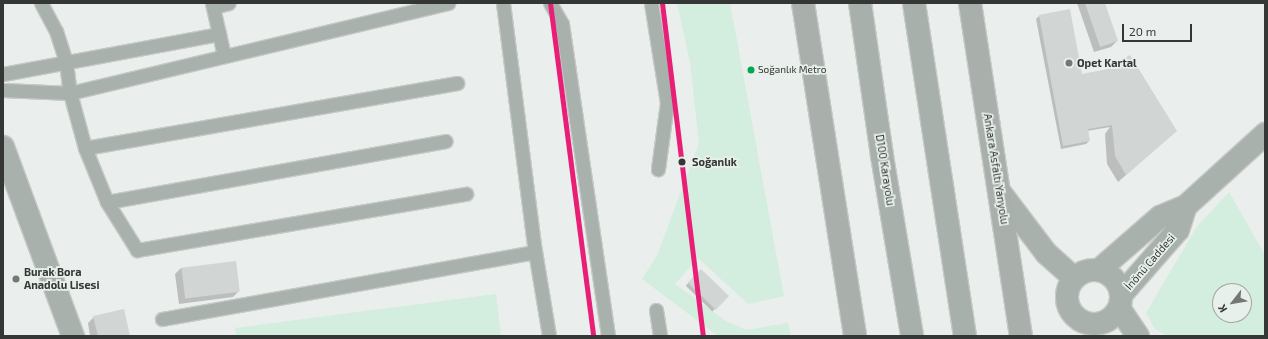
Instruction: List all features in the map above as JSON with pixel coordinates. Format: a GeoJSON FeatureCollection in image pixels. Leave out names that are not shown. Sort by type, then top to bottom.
{"type":"FeatureCollection","features":[{"type":"Feature","properties":{"kind":"highway","name":"D100 Karayolu"},"geometry":{"type":"LineString","coordinates":[[860,3],[882,156],[912,336]]}},
{"type":"Feature","properties":{"kind":"highway"},"geometry":{"type":"LineString","coordinates":[[914,3],[965,336]]}},
{"type":"Feature","properties":{"kind":"main road"},"geometry":{"type":"LineString","coordinates":[[803,3],[855,336]]}},
{"type":"Feature","properties":{"kind":"main road","name":"Ankara Asfaltı Yanyolu"},"geometry":{"type":"LineString","coordinates":[[970,3],[1021,336]]}},
{"type":"Feature","properties":{"kind":"street","name":"İnönü Caddesi"},"geometry":{"type":"LineString","coordinates":[[1099,270],[1160,217],[1186,206],[1265,134]]}},
{"type":"Feature","properties":{"kind":"street"},"geometry":{"type":"LineString","coordinates":[[3,147],[73,336]]}},
{"type":"Feature","properties":{"kind":"street"},"geometry":{"type":"LineString","coordinates":[[999,191],[1046,253],[1074,278]]}},
{"type":"Feature","properties":{"kind":"street","name":"İnönü Caddesi"},"geometry":{"type":"LineString","coordinates":[[1120,302],[1178,230],[1186,206]]}},
{"type":"Feature","properties":{"kind":"street"},"geometry":{"type":"LineString","coordinates":[[1120,302],[1110,319],[1092,330],[1070,311],[1067,294],[1074,278],[1081,273],[1099,270],[1114,279],[1120,302],[1138,336]]}},
{"type":"Feature","properties":{"kind":"lane"},"geometry":{"type":"LineString","coordinates":[[41,3],[56,31],[66,62],[70,93],[85,148],[107,202],[137,250],[466,194]]}},
{"type":"Feature","properties":{"kind":"lane"},"geometry":{"type":"LineString","coordinates":[[224,56],[212,5],[229,3]]}},
{"type":"Feature","properties":{"kind":"lane"},"geometry":{"type":"LineString","coordinates":[[3,90],[70,93],[448,3]]}},
{"type":"Feature","properties":{"kind":"lane"},"geometry":{"type":"LineString","coordinates":[[503,3],[535,252],[549,336]]}},
{"type":"Feature","properties":{"kind":"lane"},"geometry":{"type":"LineString","coordinates":[[552,3],[562,24],[608,336]]}},
{"type":"Feature","properties":{"kind":"lane"},"geometry":{"type":"LineString","coordinates":[[651,3],[667,103],[658,169]]}},
{"type":"Feature","properties":{"kind":"lane"},"geometry":{"type":"LineString","coordinates":[[3,74],[219,34]]}},
{"type":"Feature","properties":{"kind":"lane"},"geometry":{"type":"LineString","coordinates":[[85,148],[457,83]]}},
{"type":"Feature","properties":{"kind":"lane"},"geometry":{"type":"LineString","coordinates":[[107,202],[446,141]]}},
{"type":"Feature","properties":{"kind":"lane"},"geometry":{"type":"LineString","coordinates":[[162,318],[535,252]]}},
{"type":"Feature","properties":{"kind":"lane"},"geometry":{"type":"LineString","coordinates":[[656,310],[660,336]]}},
{"type":"Feature","properties":{"kind":"green space"},"geometry":{"type":"Polygon","coordinates":[[[677,3],[730,3],[784,296],[748,304],[698,258],[675,284],[726,321],[746,330],[788,323],[791,336],[718,336],[642,279],[657,256],[699,143],[690,62],[677,3]]]}},
{"type":"Feature","properties":{"kind":"green space"},"geometry":{"type":"Polygon","coordinates":[[[1229,192],[1265,255],[1265,336],[1167,336],[1155,329],[1146,313],[1196,228],[1229,192]]]}},
{"type":"Feature","properties":{"kind":"green space"},"geometry":{"type":"Polygon","coordinates":[[[496,294],[501,336],[236,336],[235,328],[496,294]]]}},
{"type":"Feature","properties":{"kind":"building"},"geometry":{"type":"Polygon","coordinates":[[[1085,3],[1105,3],[1118,41],[1100,47],[1085,3]]]}},
{"type":"Feature","properties":{"kind":"building"},"geometry":{"type":"Polygon","coordinates":[[[1070,9],[1082,74],[1108,69],[1130,55],[1177,131],[1126,175],[1115,156],[1112,125],[1088,129],[1090,141],[1063,146],[1039,15],[1070,9]]]}},
{"type":"Feature","properties":{"kind":"building"},"geometry":{"type":"Polygon","coordinates":[[[236,261],[240,292],[185,298],[181,268],[236,261]]]}},
{"type":"Feature","properties":{"kind":"building"},"geometry":{"type":"Polygon","coordinates":[[[701,269],[729,296],[716,310],[688,283],[701,269]]]}},
{"type":"Feature","properties":{"kind":"building"},"geometry":{"type":"Polygon","coordinates":[[[124,309],[130,336],[98,336],[93,316],[124,309]]]}},
{"type":"Feature","properties":{"kind":"transit line"},"geometry":{"type":"LineString","coordinates":[[550,3],[593,336]]}},
{"type":"Feature","properties":{"kind":"transit line"},"geometry":{"type":"LineString","coordinates":[[662,3],[703,336]]}},
{"type":"Feature","properties":{"kind":"place","name":"Opet Kartal"},"geometry":{"type":"Point","coordinates":[1069,63]}},
{"type":"Feature","properties":{"kind":"place","name":"Soğanlık Metro"},"geometry":{"type":"Point","coordinates":[751,70]}},
{"type":"Feature","properties":{"kind":"place","name":"Soğanlık"},"geometry":{"type":"Point","coordinates":[682,162]}},
{"type":"Feature","properties":{"kind":"place","name":"Burak Bora Anadolu Lisesi"},"geometry":{"type":"Point","coordinates":[16,279]}}]}
